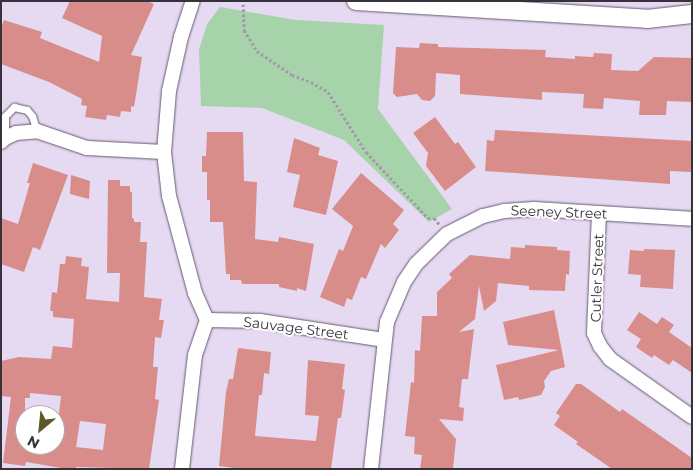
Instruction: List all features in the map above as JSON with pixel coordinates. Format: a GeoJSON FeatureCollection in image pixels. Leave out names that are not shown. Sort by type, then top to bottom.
{"type":"FeatureCollection","features":[{"type":"Feature","properties":{"kind":"street"},"geometry":{"type":"LineString","coordinates":[[182,469],[195,356],[207,320],[195,293],[169,196],[164,152],[169,91],[181,37],[193,1]]}},
{"type":"Feature","properties":{"kind":"street"},"geometry":{"type":"LineString","coordinates":[[356,1],[647,19],[692,14]]}},
{"type":"Feature","properties":{"kind":"street"},"geometry":{"type":"LineString","coordinates":[[3,140],[27,131],[37,131],[87,148],[164,152]]}},
{"type":"Feature","properties":{"kind":"street","name":"Seeney Street"},"geometry":{"type":"LineString","coordinates":[[371,469],[387,322],[404,282],[416,264],[447,234],[483,216],[504,211],[534,209],[692,220]]}},
{"type":"Feature","properties":{"kind":"street","name":"Cutler Street"},"geometry":{"type":"LineString","coordinates":[[599,213],[594,333],[600,346],[610,359],[692,417]]}},
{"type":"Feature","properties":{"kind":"street","name":"Sauvage Street"},"geometry":{"type":"LineString","coordinates":[[207,320],[260,321],[384,340]]}},
{"type":"Feature","properties":{"kind":"lane"},"geometry":{"type":"LineString","coordinates":[[3,140],[5,116],[14,108],[27,110],[37,131]]}},
{"type":"Feature","properties":{"kind":"path"},"geometry":{"type":"LineString","coordinates":[[243,4],[244,30],[257,51],[292,75],[311,82],[328,92],[366,152],[428,218],[434,218],[440,225]]}},
{"type":"Feature","properties":{"kind":"green space"},"geometry":{"type":"Polygon","coordinates":[[[220,7],[296,20],[384,25],[378,109],[452,209],[429,222],[344,140],[262,108],[201,106],[199,50],[207,24],[220,7]]]}},
{"type":"Feature","properties":{"kind":"building"},"geometry":{"type":"Polygon","coordinates":[[[70,1],[147,1],[154,4],[131,55],[142,57],[134,107],[131,106],[131,112],[121,111],[120,117],[107,115],[106,120],[85,117],[87,106],[81,105],[82,99],[49,82],[1,64],[1,27],[4,20],[42,32],[40,38],[99,62],[102,36],[62,18],[70,1]]]}},
{"type":"Feature","properties":{"kind":"building"},"geometry":{"type":"Polygon","coordinates":[[[420,43],[438,44],[438,47],[546,50],[545,57],[575,59],[575,56],[593,57],[594,53],[612,54],[611,70],[638,71],[654,57],[692,58],[692,102],[667,101],[666,115],[639,115],[640,101],[604,98],[603,109],[583,108],[584,94],[542,92],[542,100],[460,94],[460,75],[436,73],[435,96],[430,101],[422,100],[417,94],[397,97],[393,93],[396,47],[419,48],[420,43]]]}},
{"type":"Feature","properties":{"kind":"building"},"geometry":{"type":"Polygon","coordinates":[[[435,117],[455,144],[458,142],[476,167],[445,191],[426,166],[428,153],[413,133],[435,117]]]}},
{"type":"Feature","properties":{"kind":"building"},"geometry":{"type":"Polygon","coordinates":[[[495,130],[692,141],[692,172],[670,171],[670,184],[485,171],[487,140],[494,141],[495,130]]]}},
{"type":"Feature","properties":{"kind":"building"},"geometry":{"type":"Polygon","coordinates":[[[207,132],[243,132],[244,181],[257,182],[255,239],[278,242],[279,237],[314,244],[306,291],[297,288],[297,291],[279,287],[279,284],[242,284],[241,280],[230,280],[230,274],[226,274],[223,222],[210,222],[210,200],[207,200],[207,172],[202,172],[202,156],[206,156],[207,132]]]}},
{"type":"Feature","properties":{"kind":"building"},"geometry":{"type":"Polygon","coordinates":[[[294,138],[320,148],[318,155],[338,161],[326,215],[293,207],[300,175],[287,172],[294,138]]]}},
{"type":"Feature","properties":{"kind":"building"},"geometry":{"type":"Polygon","coordinates":[[[33,163],[68,175],[40,250],[33,247],[24,272],[1,264],[1,218],[18,224],[30,183],[27,183],[33,163]]]}},
{"type":"Feature","properties":{"kind":"building"},"geometry":{"type":"Polygon","coordinates":[[[361,173],[404,210],[393,224],[399,230],[385,248],[381,244],[366,279],[361,277],[352,300],[347,298],[344,307],[320,297],[339,249],[343,251],[353,226],[332,209],[361,173]]]}},
{"type":"Feature","properties":{"kind":"building"},"geometry":{"type":"Polygon","coordinates":[[[71,175],[90,181],[89,199],[70,194],[71,175]]]}},
{"type":"Feature","properties":{"kind":"building"},"geometry":{"type":"Polygon","coordinates":[[[108,180],[120,180],[120,186],[130,186],[130,192],[132,192],[132,218],[134,222],[141,222],[140,242],[147,242],[144,297],[162,299],[159,320],[164,320],[161,338],[155,337],[153,367],[158,367],[155,399],[159,400],[149,469],[76,467],[76,469],[67,469],[26,462],[25,466],[3,463],[11,397],[1,396],[1,361],[19,357],[51,359],[53,346],[72,348],[74,319],[53,317],[53,311],[50,311],[52,292],[57,293],[60,264],[65,264],[66,256],[82,258],[81,266],[89,267],[86,299],[119,302],[120,273],[107,273],[108,180]],[[80,421],[76,447],[103,450],[106,424],[80,421]]]}},
{"type":"Feature","properties":{"kind":"building"},"geometry":{"type":"Polygon","coordinates":[[[525,245],[557,247],[557,250],[570,251],[569,275],[566,274],[565,291],[529,290],[529,286],[498,283],[496,301],[484,311],[479,286],[475,319],[459,332],[474,329],[468,379],[462,379],[459,407],[464,408],[463,421],[439,419],[456,439],[453,469],[420,469],[422,455],[414,454],[415,437],[405,436],[411,382],[414,383],[415,350],[420,351],[422,316],[437,316],[437,292],[452,278],[449,274],[470,255],[510,259],[511,247],[525,248],[525,245]]]}},
{"type":"Feature","properties":{"kind":"building"},"geometry":{"type":"Polygon","coordinates":[[[644,249],[675,250],[673,289],[640,287],[641,275],[628,274],[630,250],[644,251],[644,249]]]}},
{"type":"Feature","properties":{"kind":"building"},"geometry":{"type":"Polygon","coordinates":[[[554,310],[565,367],[551,371],[544,381],[545,387],[541,395],[519,400],[518,397],[504,400],[496,365],[559,350],[508,345],[503,322],[554,310]]]}},
{"type":"Feature","properties":{"kind":"building"},"geometry":{"type":"Polygon","coordinates":[[[639,312],[657,324],[662,317],[674,325],[669,332],[692,348],[692,373],[673,360],[669,365],[654,355],[652,358],[636,347],[641,339],[627,330],[639,312]]]}},
{"type":"Feature","properties":{"kind":"building"},"geometry":{"type":"Polygon","coordinates":[[[238,348],[271,352],[269,374],[264,373],[262,395],[259,395],[255,436],[316,441],[319,416],[305,415],[308,360],[345,364],[342,389],[345,390],[341,418],[338,418],[331,469],[242,469],[219,466],[226,392],[229,379],[233,379],[238,348]]]}},
{"type":"Feature","properties":{"kind":"building"},"geometry":{"type":"Polygon","coordinates":[[[576,384],[581,384],[620,412],[622,409],[692,458],[692,469],[612,469],[576,444],[578,442],[554,425],[560,416],[556,413],[576,384]]]}}]}
